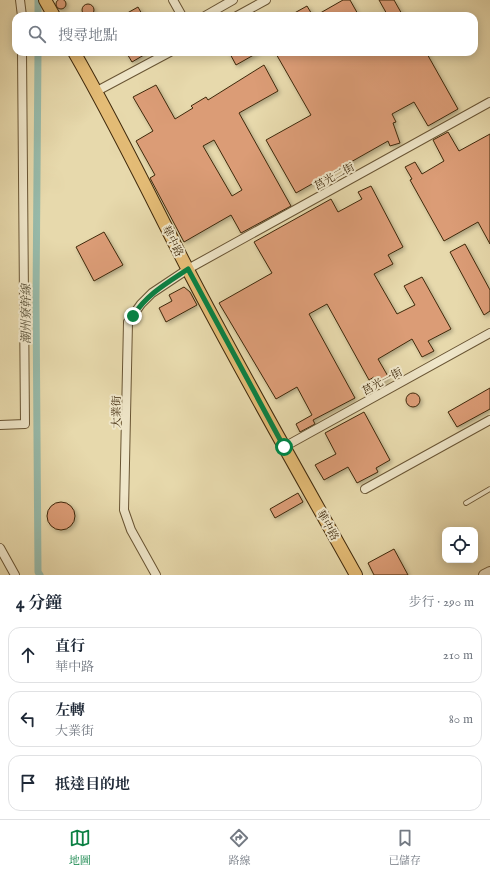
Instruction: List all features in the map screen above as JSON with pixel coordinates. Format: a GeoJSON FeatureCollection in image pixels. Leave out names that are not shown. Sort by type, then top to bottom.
{"type":"FeatureCollection","features":[{"type":"Feature","properties":{"kind":"main road"},"geometry":{"type":"LineString","coordinates":[[45,0],[52,12]]}},
{"type":"Feature","properties":{"kind":"main road","name":"華中路"},"geometry":{"type":"LineString","coordinates":[[76,56],[97,91],[188,269],[284,447],[356,575]]}},
{"type":"Feature","properties":{"kind":"street"},"geometry":{"type":"LineString","coordinates":[[20,0],[22,12]]}},
{"type":"Feature","properties":{"kind":"street"},"geometry":{"type":"LineString","coordinates":[[173,0],[180,12]]}},
{"type":"Feature","properties":{"kind":"street"},"geometry":{"type":"LineString","coordinates":[[212,12],[233,0]]}},
{"type":"Feature","properties":{"kind":"street"},"geometry":{"type":"LineString","coordinates":[[244,12],[266,0]]}},
{"type":"Feature","properties":{"kind":"street"},"geometry":{"type":"LineString","coordinates":[[0,425],[25,424],[22,56]]}},
{"type":"Feature","properties":{"kind":"street"},"geometry":{"type":"LineString","coordinates":[[97,91],[163,56]]}},
{"type":"Feature","properties":{"kind":"street","name":"莒光二街"},"geometry":{"type":"LineString","coordinates":[[188,269],[490,102]]}},
{"type":"Feature","properties":{"kind":"street","name":"大業街"},"geometry":{"type":"LineString","coordinates":[[156,575],[131,530],[124,510],[128,322],[141,304],[152,293],[188,269]]}},
{"type":"Feature","properties":{"kind":"street","name":"莒光一街"},"geometry":{"type":"LineString","coordinates":[[284,447],[490,333]]}},
{"type":"Feature","properties":{"kind":"street"},"geometry":{"type":"LineString","coordinates":[[365,489],[490,420]]}},
{"type":"Feature","properties":{"kind":"street"},"geometry":{"type":"LineString","coordinates":[[0,548],[15,575]]}},
{"type":"Feature","properties":{"kind":"street"},"geometry":{"type":"LineString","coordinates":[[484,575],[490,572]]}},
{"type":"Feature","properties":{"kind":"lane"},"geometry":{"type":"LineString","coordinates":[[466,503],[490,489]]}},
{"type":"Feature","properties":{"kind":"building"},"geometry":{"type":"Polygon","coordinates":[[[59,-1],[63,-1],[65,0],[65,8],[59,9],[56,6],[56,2],[59,-1]]]}},
{"type":"Feature","properties":{"kind":"building"},"geometry":{"type":"Polygon","coordinates":[[[343,0],[350,0],[357,12],[322,12],[343,0]]]}},
{"type":"Feature","properties":{"kind":"building"},"geometry":{"type":"Polygon","coordinates":[[[379,0],[394,0],[401,12],[386,12],[379,0]]]}},
{"type":"Feature","properties":{"kind":"building"},"geometry":{"type":"Polygon","coordinates":[[[86,4],[90,4],[94,8],[94,12],[82,12],[82,8],[86,4]]]}},
{"type":"Feature","properties":{"kind":"building"},"geometry":{"type":"Polygon","coordinates":[[[307,6],[311,12],[296,12],[307,6]]]}},
{"type":"Feature","properties":{"kind":"building"},"geometry":{"type":"Polygon","coordinates":[[[138,7],[141,12],[129,12],[138,7]]]}},
{"type":"Feature","properties":{"kind":"building"},"geometry":{"type":"Polygon","coordinates":[[[128,56],[142,56],[132,62],[128,56]]]}},
{"type":"Feature","properties":{"kind":"building"},"geometry":{"type":"Polygon","coordinates":[[[231,56],[252,56],[236,65],[231,56]]]}},
{"type":"Feature","properties":{"kind":"building"},"geometry":{"type":"Polygon","coordinates":[[[277,56],[428,56],[458,109],[428,126],[414,102],[392,114],[396,122],[393,123],[400,143],[390,146],[388,141],[296,193],[266,140],[311,115],[277,56]]]}},
{"type":"Feature","properties":{"kind":"building"},"geometry":{"type":"Polygon","coordinates":[[[264,65],[278,91],[239,113],[291,206],[241,233],[231,215],[184,242],[150,178],[155,175],[136,141],[153,131],[133,97],[156,85],[175,119],[193,108],[191,106],[206,97],[208,100],[264,65]],[[214,140],[203,146],[232,196],[242,190],[214,140]]]}},
{"type":"Feature","properties":{"kind":"building"},"geometry":{"type":"Polygon","coordinates":[[[448,132],[459,151],[490,134],[490,244],[478,222],[444,241],[410,180],[412,179],[405,167],[415,162],[422,174],[444,161],[433,140],[448,132]]]}},
{"type":"Feature","properties":{"kind":"building"},"geometry":{"type":"Polygon","coordinates":[[[371,186],[403,247],[388,255],[393,264],[374,274],[397,314],[415,305],[404,286],[422,277],[451,329],[428,341],[434,351],[422,357],[412,339],[378,359],[389,378],[378,384],[374,377],[369,380],[327,304],[309,314],[355,398],[313,420],[315,424],[300,432],[296,424],[312,415],[297,387],[276,399],[219,303],[272,273],[254,242],[331,199],[338,212],[362,199],[358,192],[371,186]]]}},
{"type":"Feature","properties":{"kind":"building"},"geometry":{"type":"Polygon","coordinates":[[[104,232],[123,265],[94,281],[76,247],[104,232]]]}},
{"type":"Feature","properties":{"kind":"building"},"geometry":{"type":"Polygon","coordinates":[[[465,244],[490,290],[490,311],[484,315],[450,252],[465,244]]]}},
{"type":"Feature","properties":{"kind":"building"},"geometry":{"type":"Polygon","coordinates":[[[184,287],[190,292],[197,305],[166,322],[159,308],[172,301],[169,295],[184,287]]]}},
{"type":"Feature","properties":{"kind":"building"},"geometry":{"type":"Polygon","coordinates":[[[490,388],[490,409],[457,427],[448,412],[490,388]]]}},
{"type":"Feature","properties":{"kind":"building"},"geometry":{"type":"Polygon","coordinates":[[[410,393],[416,393],[420,397],[420,403],[416,407],[410,407],[406,403],[406,397],[410,393]]]}},
{"type":"Feature","properties":{"kind":"building"},"geometry":{"type":"Polygon","coordinates":[[[364,412],[390,460],[376,468],[378,472],[357,483],[348,467],[324,480],[315,465],[336,454],[325,433],[364,412]]]}},
{"type":"Feature","properties":{"kind":"building"},"geometry":{"type":"Polygon","coordinates":[[[298,493],[303,502],[275,518],[270,509],[298,493]]]}},
{"type":"Feature","properties":{"kind":"building"},"geometry":{"type":"Polygon","coordinates":[[[61,502],[71,506],[75,516],[71,526],[61,530],[51,526],[47,516],[51,506],[61,502]]]}},
{"type":"Feature","properties":{"kind":"building"},"geometry":{"type":"Polygon","coordinates":[[[394,549],[408,575],[374,575],[368,563],[394,549]]]}},
{"type":"Feature","properties":{"kind":"waterway","name":"潮州寮幹線"},"geometry":{"type":"LineString","coordinates":[[38,0],[38,12]]}},
{"type":"Feature","properties":{"kind":"waterway","name":"潮州寮幹線"},"geometry":{"type":"LineString","coordinates":[[38,56],[36,300],[38,572],[40,575]]}},
{"type":"Feature","properties":{"kind":"route"},"geometry":{"type":"LineString","coordinates":[[133,316],[141,304],[152,293],[188,269],[284,447]]}}]}
